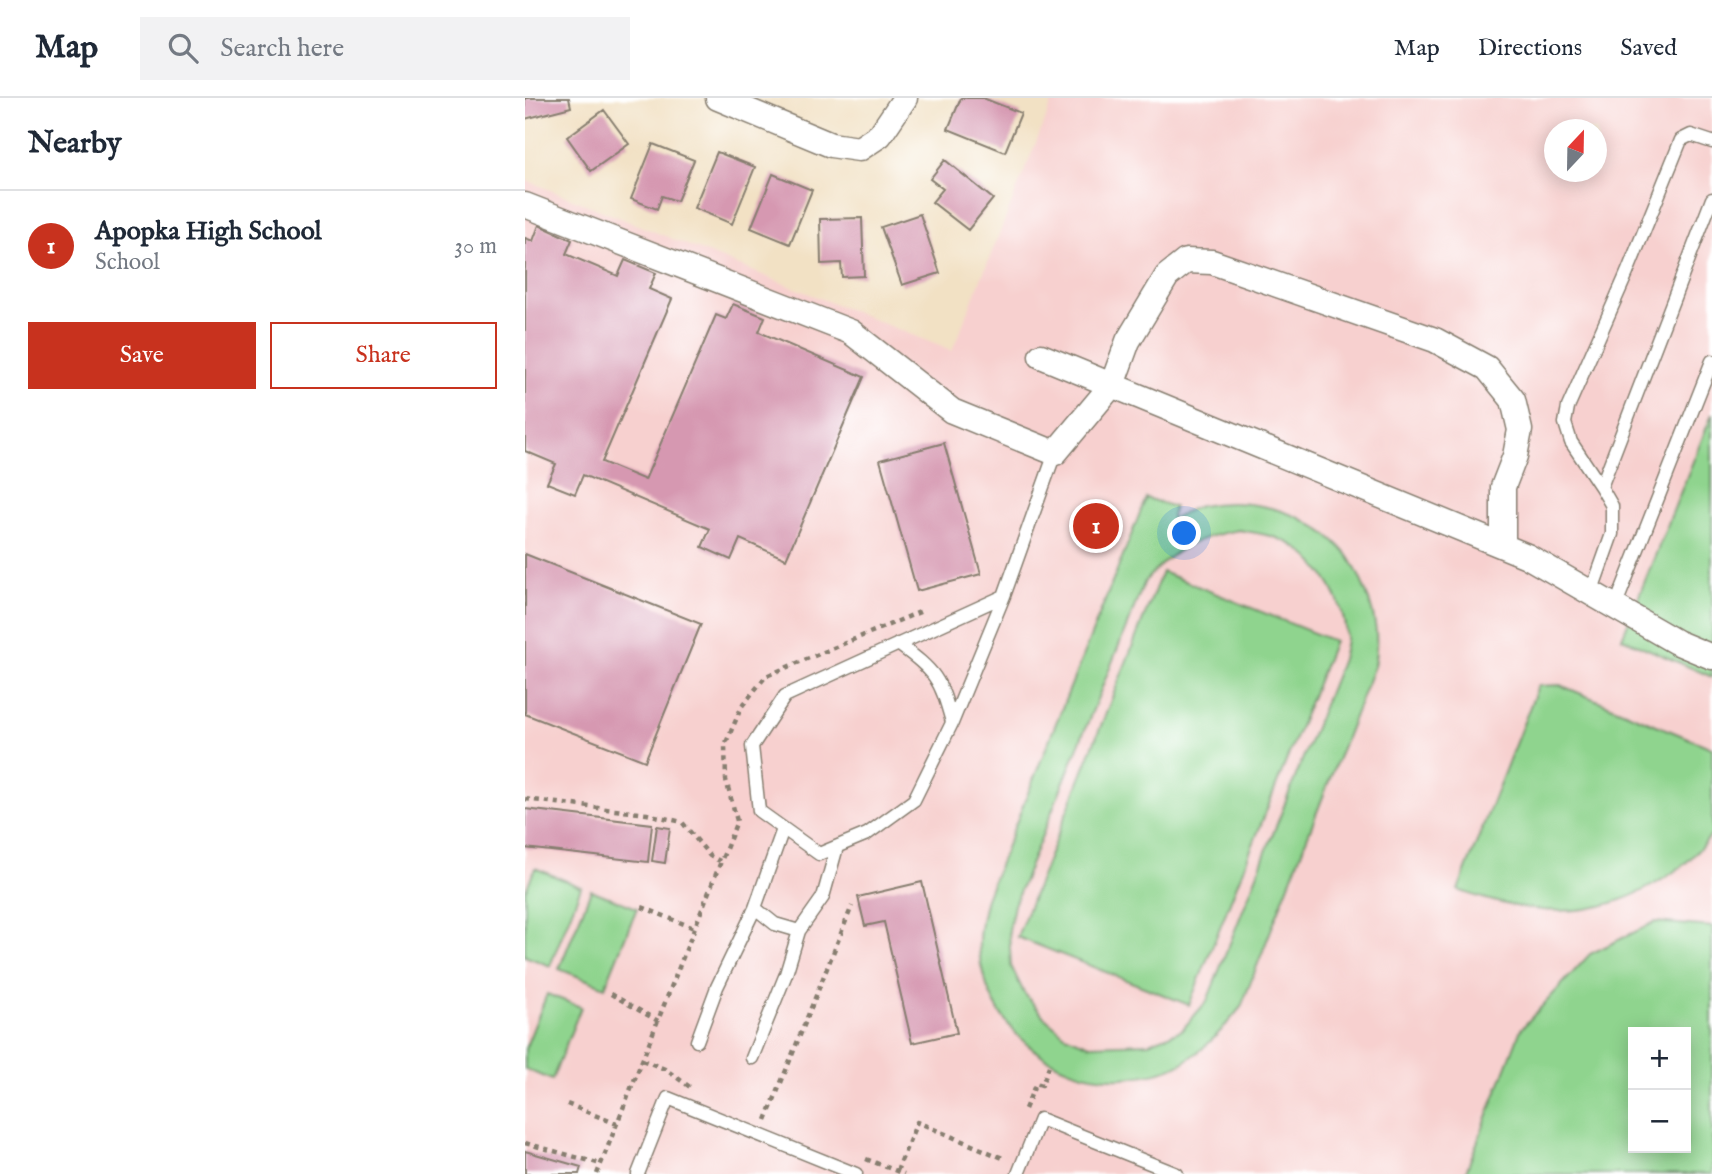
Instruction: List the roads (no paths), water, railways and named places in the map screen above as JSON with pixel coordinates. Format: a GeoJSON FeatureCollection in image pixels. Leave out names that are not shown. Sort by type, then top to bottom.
{"type":"FeatureCollection","features":[{"type":"Feature","properties":{"kind":"street"},"geometry":{"type":"LineString","coordinates":[[718,98],[831,145],[859,149],[880,135],[905,98]]}},
{"type":"Feature","properties":{"kind":"street"},"geometry":{"type":"LineString","coordinates":[[525,205],[851,331],[952,411],[1055,453],[1112,385],[1128,341],[1167,276],[1186,261],[1212,262],[1435,340],[1487,368],[1513,400],[1520,430],[1515,457],[1503,487],[1503,546]]}},
{"type":"Feature","properties":{"kind":"street"},"geometry":{"type":"LineString","coordinates":[[1041,356],[1527,556],[1676,642],[1712,657]]}},
{"type":"Feature","properties":{"kind":"lane"},"geometry":{"type":"LineString","coordinates":[[1591,593],[1612,534],[1612,506],[1571,442],[1565,422],[1568,407],[1627,273],[1681,140],[1691,135],[1712,142]]}},
{"type":"Feature","properties":{"kind":"lane"},"geometry":{"type":"LineString","coordinates":[[1601,487],[1712,199]]}},
{"type":"Feature","properties":{"kind":"lane"},"geometry":{"type":"LineString","coordinates":[[1615,607],[1712,361]]}},
{"type":"Feature","properties":{"kind":"lane"},"geometry":{"type":"LineString","coordinates":[[1004,596],[785,696],[752,746],[759,811],[819,854],[867,834],[914,800],[952,723],[1004,596],[1055,453]]}},
{"type":"Feature","properties":{"kind":"lane"},"geometry":{"type":"LineString","coordinates":[[898,644],[926,664],[942,686],[952,723]]}},
{"type":"Feature","properties":{"kind":"lane"},"geometry":{"type":"LineString","coordinates":[[697,1041],[717,987],[755,908],[783,829]]}},
{"type":"Feature","properties":{"kind":"lane"},"geometry":{"type":"LineString","coordinates":[[752,1058],[786,974],[799,931],[823,897],[837,847]]}},
{"type":"Feature","properties":{"kind":"lane"},"geometry":{"type":"LineString","coordinates":[[755,908],[775,924],[799,931]]}},
{"type":"Feature","properties":{"kind":"lane"},"geometry":{"type":"LineString","coordinates":[[638,1174],[668,1098],[856,1174]]}},
{"type":"Feature","properties":{"kind":"lane"},"geometry":{"type":"LineString","coordinates":[[1018,1174],[1041,1119],[1177,1174]]}},
{"type":"Feature","properties":{"kind":"place","name":"Apopka High School"},"geometry":{"type":"Point","coordinates":[1096,526]}}]}
